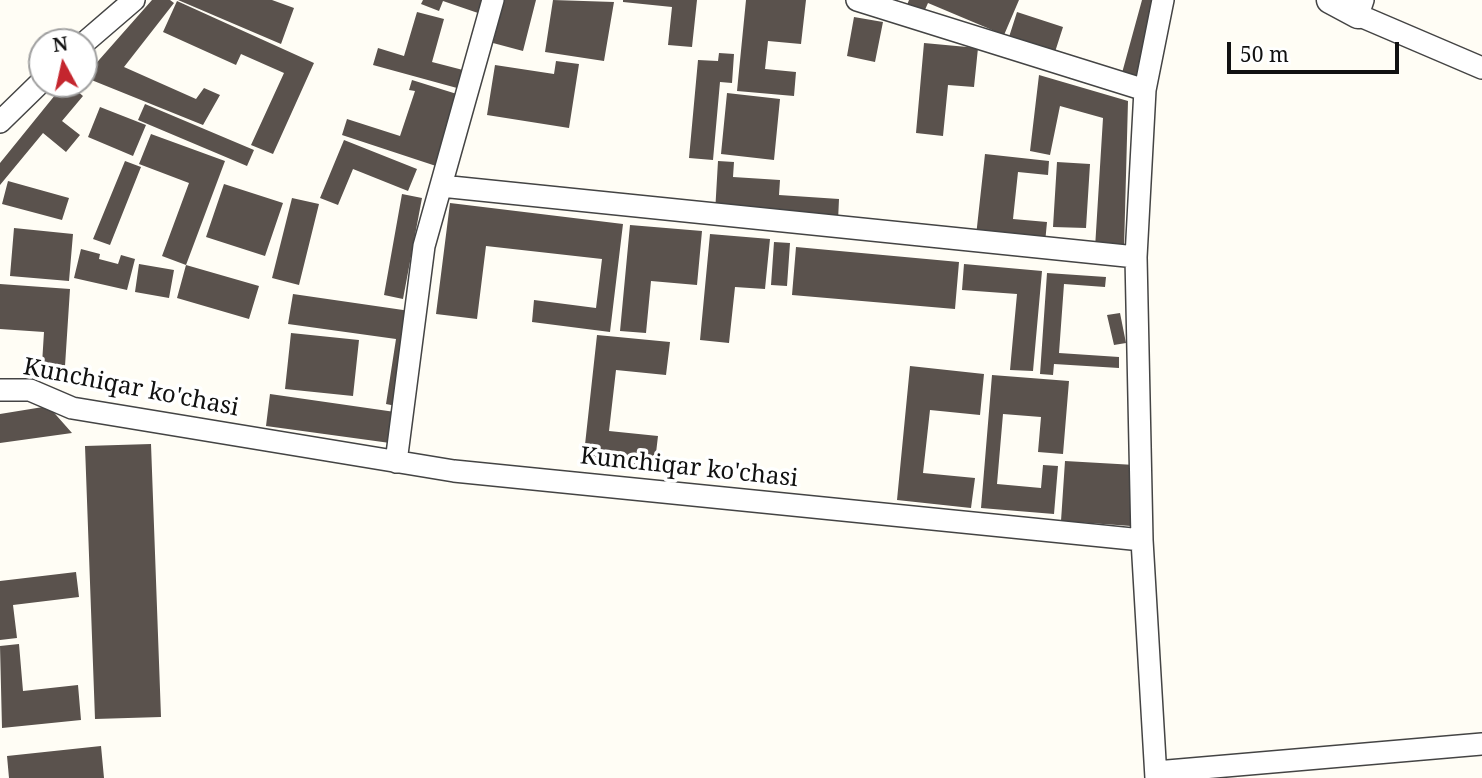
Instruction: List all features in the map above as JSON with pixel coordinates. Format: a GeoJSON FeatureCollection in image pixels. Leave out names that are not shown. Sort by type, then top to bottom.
{"type":"FeatureCollection","features":[{"type":"Feature","properties":{"kind":"street"},"geometry":{"type":"LineString","coordinates":[[98,31],[134,0]]}},
{"type":"Feature","properties":{"kind":"street"},"geometry":{"type":"LineString","coordinates":[[396,462],[424,246],[493,0]]}},
{"type":"Feature","properties":{"kind":"street"},"geometry":{"type":"LineString","coordinates":[[857,0],[1145,90]]}},
{"type":"Feature","properties":{"kind":"street"},"geometry":{"type":"LineString","coordinates":[[1163,0],[1145,90],[1136,257],[1142,540],[1156,775],[1482,744]]}},
{"type":"Feature","properties":{"kind":"street"},"geometry":{"type":"LineString","coordinates":[[1330,0],[1360,7],[1482,68]]}},
{"type":"Feature","properties":{"kind":"street"},"geometry":{"type":"LineString","coordinates":[[0,122],[28,95]]}},
{"type":"Feature","properties":{"kind":"street"},"geometry":{"type":"LineString","coordinates":[[441,186],[1136,257]]}},
{"type":"Feature","properties":{"kind":"street","name":"Kunchiqar ko'chasi"},"geometry":{"type":"LineString","coordinates":[[0,390],[30,390],[72,408],[454,471],[1142,540]]}},
{"type":"Feature","properties":{"kind":"building"},"geometry":{"type":"Polygon","coordinates":[[[152,0],[170,0],[174,3],[124,67],[196,99],[204,88],[220,95],[203,125],[98,83],[98,61],[152,0]]]}},
{"type":"Feature","properties":{"kind":"building"},"geometry":{"type":"Polygon","coordinates":[[[178,0],[272,0],[294,8],[281,44],[178,0]]]}},
{"type":"Feature","properties":{"kind":"building"},"geometry":{"type":"Polygon","coordinates":[[[423,0],[483,0],[478,13],[443,1],[439,11],[421,4],[423,0]]]}},
{"type":"Feature","properties":{"kind":"building"},"geometry":{"type":"Polygon","coordinates":[[[504,0],[536,0],[523,51],[493,43],[504,0]]]}},
{"type":"Feature","properties":{"kind":"building"},"geometry":{"type":"Polygon","coordinates":[[[553,0],[614,2],[604,61],[545,52],[553,0]]]}},
{"type":"Feature","properties":{"kind":"building"},"geometry":{"type":"Polygon","coordinates":[[[623,0],[697,0],[692,47],[668,45],[672,7],[623,0]]]}},
{"type":"Feature","properties":{"kind":"building"},"geometry":{"type":"Polygon","coordinates":[[[746,0],[806,0],[801,44],[768,41],[765,69],[796,72],[794,96],[737,91],[746,0]]]}},
{"type":"Feature","properties":{"kind":"building"},"geometry":{"type":"Polygon","coordinates":[[[909,0],[1019,0],[1004,35],[928,3],[924,12],[907,5],[909,0]]]}},
{"type":"Feature","properties":{"kind":"building"},"geometry":{"type":"Polygon","coordinates":[[[1142,0],[1159,0],[1137,78],[1122,73],[1142,0]]]}},
{"type":"Feature","properties":{"kind":"building"},"geometry":{"type":"Polygon","coordinates":[[[177,1],[314,63],[273,154],[251,145],[284,73],[241,54],[236,65],[163,32],[177,1]]]}},
{"type":"Feature","properties":{"kind":"building"},"geometry":{"type":"Polygon","coordinates":[[[417,12],[444,19],[432,62],[463,70],[457,88],[373,65],[378,48],[404,56],[417,12]]]}},
{"type":"Feature","properties":{"kind":"building"},"geometry":{"type":"Polygon","coordinates":[[[1017,12],[1063,27],[1055,52],[1009,37],[1017,12]]]}},
{"type":"Feature","properties":{"kind":"building"},"geometry":{"type":"Polygon","coordinates":[[[854,17],[883,22],[875,62],[847,56],[854,17]]]}},
{"type":"Feature","properties":{"kind":"building"},"geometry":{"type":"Polygon","coordinates":[[[924,43],[978,48],[974,87],[948,85],[943,136],[916,133],[924,43]]]}},
{"type":"Feature","properties":{"kind":"building"},"geometry":{"type":"Polygon","coordinates":[[[719,53],[734,54],[732,83],[720,82],[713,160],[689,158],[698,60],[718,61],[719,53]]]}},
{"type":"Feature","properties":{"kind":"building"},"geometry":{"type":"Polygon","coordinates":[[[556,61],[579,64],[569,128],[487,115],[495,65],[554,74],[556,61]]]}},
{"type":"Feature","properties":{"kind":"building"},"geometry":{"type":"Polygon","coordinates":[[[1039,75],[1128,101],[1124,249],[1095,248],[1103,118],[1060,106],[1050,155],[1030,151],[1039,75]]]}},
{"type":"Feature","properties":{"kind":"building"},"geometry":{"type":"Polygon","coordinates":[[[412,80],[460,95],[436,166],[342,135],[347,119],[400,136],[415,91],[409,90],[412,80]]]}},
{"type":"Feature","properties":{"kind":"building"},"geometry":{"type":"Polygon","coordinates":[[[727,93],[780,99],[774,160],[721,154],[727,93]]]}},
{"type":"Feature","properties":{"kind":"building"},"geometry":{"type":"Polygon","coordinates":[[[53,98],[81,98],[62,121],[80,135],[66,152],[43,133],[0,185],[0,163],[53,98]]]}},
{"type":"Feature","properties":{"kind":"building"},"geometry":{"type":"Polygon","coordinates":[[[145,104],[254,150],[247,166],[138,120],[145,104]]]}},
{"type":"Feature","properties":{"kind":"building"},"geometry":{"type":"Polygon","coordinates":[[[100,107],[146,125],[133,156],[88,137],[100,107]]]}},
{"type":"Feature","properties":{"kind":"building"},"geometry":{"type":"Polygon","coordinates":[[[151,134],[225,161],[186,265],[162,256],[189,183],[139,164],[151,134]]]}},
{"type":"Feature","properties":{"kind":"building"},"geometry":{"type":"Polygon","coordinates":[[[344,140],[417,169],[408,191],[353,169],[338,205],[320,198],[344,140]]]}},
{"type":"Feature","properties":{"kind":"building"},"geometry":{"type":"Polygon","coordinates":[[[985,154],[1049,161],[1048,175],[1018,172],[1013,219],[1047,222],[1045,243],[976,236],[985,154]]]}},
{"type":"Feature","properties":{"kind":"building"},"geometry":{"type":"Polygon","coordinates":[[[125,161],[141,167],[110,245],[93,239],[125,161]]]}},
{"type":"Feature","properties":{"kind":"building"},"geometry":{"type":"Polygon","coordinates":[[[718,161],[734,162],[733,177],[780,180],[779,195],[839,199],[838,221],[715,213],[718,161]]]}},
{"type":"Feature","properties":{"kind":"building"},"geometry":{"type":"Polygon","coordinates":[[[1057,162],[1090,164],[1086,228],[1053,227],[1057,162]]]}},
{"type":"Feature","properties":{"kind":"building"},"geometry":{"type":"Polygon","coordinates":[[[8,181],[69,198],[62,220],[2,204],[8,181]]]}},
{"type":"Feature","properties":{"kind":"building"},"geometry":{"type":"Polygon","coordinates":[[[224,184],[283,203],[265,256],[206,237],[224,184]]]}},
{"type":"Feature","properties":{"kind":"building"},"geometry":{"type":"Polygon","coordinates":[[[402,194],[422,198],[403,299],[384,295],[402,194]]]}},
{"type":"Feature","properties":{"kind":"building"},"geometry":{"type":"Polygon","coordinates":[[[292,198],[319,204],[299,285],[272,278],[292,198]]]}},
{"type":"Feature","properties":{"kind":"building"},"geometry":{"type":"Polygon","coordinates":[[[450,203],[623,224],[610,332],[532,322],[534,300],[596,308],[602,259],[486,246],[477,319],[436,314],[450,203]]]}},
{"type":"Feature","properties":{"kind":"building"},"geometry":{"type":"Polygon","coordinates":[[[630,225],[702,231],[697,285],[651,281],[646,333],[620,331],[630,225]]]}},
{"type":"Feature","properties":{"kind":"building"},"geometry":{"type":"Polygon","coordinates":[[[14,228],[73,234],[69,281],[10,276],[14,228]]]}},
{"type":"Feature","properties":{"kind":"building"},"geometry":{"type":"Polygon","coordinates":[[[710,234],[770,239],[765,289],[735,287],[729,343],[700,340],[710,234]]]}},
{"type":"Feature","properties":{"kind":"building"},"geometry":{"type":"Polygon","coordinates":[[[774,242],[790,243],[787,286],[771,285],[774,242]]]}},
{"type":"Feature","properties":{"kind":"building"},"geometry":{"type":"Polygon","coordinates":[[[796,247],[959,262],[955,309],[792,295],[796,247]]]}},
{"type":"Feature","properties":{"kind":"building"},"geometry":{"type":"Polygon","coordinates":[[[81,249],[100,254],[99,259],[118,264],[121,255],[135,259],[127,290],[74,278],[81,249]]]}},
{"type":"Feature","properties":{"kind":"building"},"geometry":{"type":"Polygon","coordinates":[[[139,264],[174,270],[169,298],[135,292],[139,264]]]}},
{"type":"Feature","properties":{"kind":"building"},"geometry":{"type":"Polygon","coordinates":[[[964,264],[1042,271],[1033,371],[1010,370],[1017,294],[962,290],[964,264]]]}},
{"type":"Feature","properties":{"kind":"building"},"geometry":{"type":"Polygon","coordinates":[[[186,265],[259,286],[249,319],[177,298],[186,265]]]}},
{"type":"Feature","properties":{"kind":"building"},"geometry":{"type":"Polygon","coordinates":[[[1047,273],[1106,277],[1105,287],[1064,284],[1059,353],[1119,357],[1119,368],[1054,364],[1053,375],[1040,374],[1047,273]]]}},
{"type":"Feature","properties":{"kind":"building"},"geometry":{"type":"Polygon","coordinates":[[[0,284],[70,289],[65,366],[42,364],[44,332],[0,329],[0,284]]]}},
{"type":"Feature","properties":{"kind":"building"},"geometry":{"type":"Polygon","coordinates":[[[293,294],[410,311],[396,406],[386,404],[396,339],[288,324],[293,294]]]}},
{"type":"Feature","properties":{"kind":"building"},"geometry":{"type":"Polygon","coordinates":[[[1120,313],[1126,343],[1114,345],[1107,315],[1120,313]]]}},
{"type":"Feature","properties":{"kind":"building"},"geometry":{"type":"Polygon","coordinates":[[[291,333],[359,340],[353,396],[285,389],[291,333]]]}},
{"type":"Feature","properties":{"kind":"building"},"geometry":{"type":"Polygon","coordinates":[[[597,335],[670,342],[666,375],[616,370],[609,431],[658,436],[654,470],[583,463],[597,335]]]}},
{"type":"Feature","properties":{"kind":"building"},"geometry":{"type":"Polygon","coordinates":[[[910,366],[984,374],[980,415],[930,410],[923,473],[975,478],[971,508],[897,500],[910,366]]]}},
{"type":"Feature","properties":{"kind":"building"},"geometry":{"type":"Polygon","coordinates":[[[992,375],[1069,381],[1063,454],[1038,452],[1041,417],[1003,414],[997,484],[1041,488],[1043,465],[1058,466],[1054,514],[981,508],[992,375]]]}},
{"type":"Feature","properties":{"kind":"building"},"geometry":{"type":"Polygon","coordinates":[[[270,394],[395,412],[390,443],[266,426],[270,394]]]}},
{"type":"Feature","properties":{"kind":"building"},"geometry":{"type":"Polygon","coordinates":[[[49,407],[72,433],[0,443],[0,414],[49,407]]]}},
{"type":"Feature","properties":{"kind":"building"},"geometry":{"type":"Polygon","coordinates":[[[151,444],[161,717],[95,719],[85,446],[151,444]]]}},
{"type":"Feature","properties":{"kind":"building"},"geometry":{"type":"Polygon","coordinates":[[[1065,461],[1135,465],[1131,526],[1061,521],[1065,461]]]}},
{"type":"Feature","properties":{"kind":"building"},"geometry":{"type":"Polygon","coordinates":[[[76,572],[79,597],[13,605],[17,638],[0,640],[0,581],[76,572]]]}},
{"type":"Feature","properties":{"kind":"building"},"geometry":{"type":"Polygon","coordinates":[[[19,644],[23,691],[78,685],[81,720],[2,728],[0,646],[19,644]]]}},
{"type":"Feature","properties":{"kind":"building"},"geometry":{"type":"Polygon","coordinates":[[[101,746],[104,778],[9,778],[7,756],[101,746]]]}}]}
